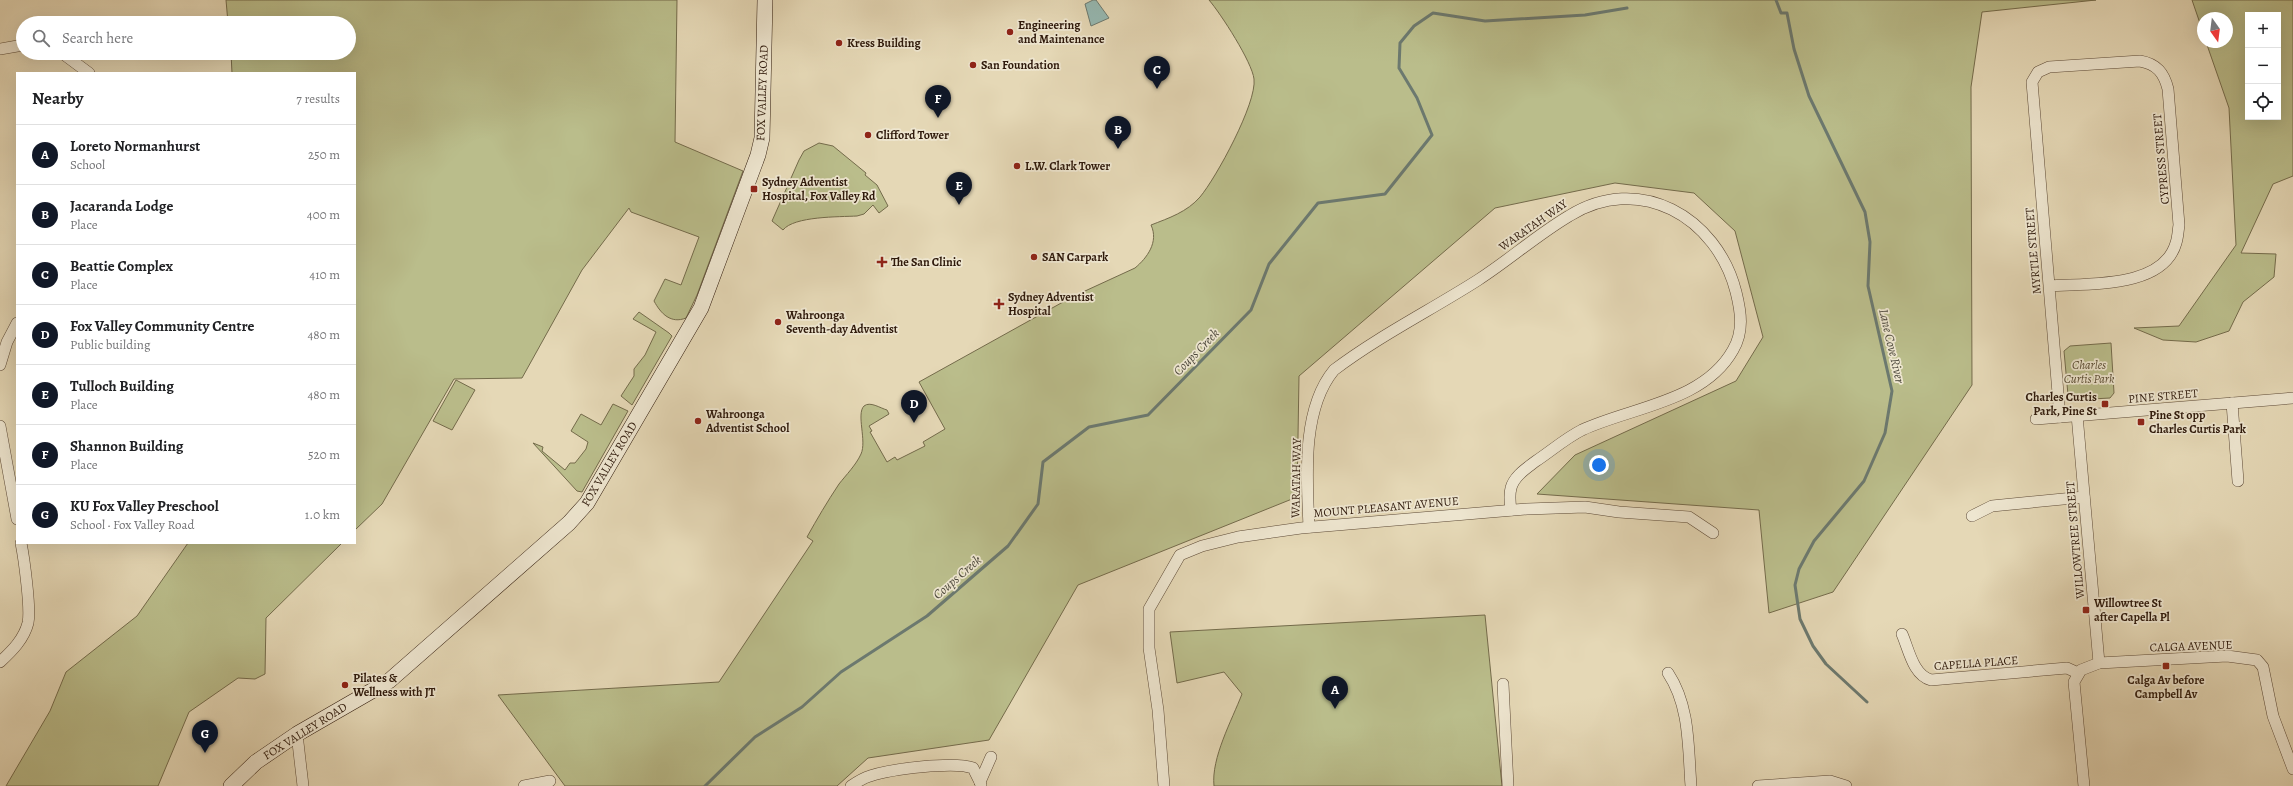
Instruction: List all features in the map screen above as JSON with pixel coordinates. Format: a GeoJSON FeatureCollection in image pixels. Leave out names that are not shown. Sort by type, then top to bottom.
{"type":"FeatureCollection","features":[{"type":"Feature","properties":{"kind":"main road","name":"FOX VALLEY ROAD"},"geometry":{"type":"LineString","coordinates":[[231,786],[256,762],[297,734],[389,681],[569,523],[587,503],[701,308],[758,155],[762,138],[765,0]]}},
{"type":"Feature","properties":{"kind":"street"},"geometry":{"type":"LineString","coordinates":[[0,49],[16,46]]}},
{"type":"Feature","properties":{"kind":"street"},"geometry":{"type":"LineString","coordinates":[[72,60],[89,72]]}},
{"type":"Feature","properties":{"kind":"street","name":"CYPRESS STREET"},"geometry":{"type":"LineString","coordinates":[[2032,82],[2038,72],[2049,67],[2140,61],[2149,62],[2157,67],[2163,74],[2168,89],[2179,225],[2176,244],[2166,261],[2155,270],[2141,278],[2049,286]]}},
{"type":"Feature","properties":{"kind":"street","name":"MYRTLE STREET"},"geometry":{"type":"LineString","coordinates":[[2032,82],[2060,417]]}},
{"type":"Feature","properties":{"kind":"street","name":"WARATAH WAY"},"geometry":{"type":"LineString","coordinates":[[1308,527],[1307,460],[1310,431],[1325,381],[1334,370],[1481,278],[1581,208],[1603,200],[1637,199],[1661,205],[1681,214],[1707,236],[1716,246],[1734,285],[1741,321],[1735,347],[1726,363],[1702,383],[1665,401],[1583,430],[1556,447],[1517,476],[1511,488],[1511,510]]}},
{"type":"Feature","properties":{"kind":"street"},"geometry":{"type":"LineString","coordinates":[[0,365],[7,342],[16,325]]}},
{"type":"Feature","properties":{"kind":"street","name":"PINE STREET"},"geometry":{"type":"LineString","coordinates":[[2036,419],[2293,398]]}},
{"type":"Feature","properties":{"kind":"street"},"geometry":{"type":"LineString","coordinates":[[2232,403],[2238,481]]}},
{"type":"Feature","properties":{"kind":"street","name":"WILLOWTREE STREET"},"geometry":{"type":"LineString","coordinates":[[2077,416],[2099,663]]}},
{"type":"Feature","properties":{"kind":"street"},"geometry":{"type":"LineString","coordinates":[[0,426],[13,468],[16,506]]}},
{"type":"Feature","properties":{"kind":"street"},"geometry":{"type":"LineString","coordinates":[[1972,516],[1992,506],[2084,497]]}},
{"type":"Feature","properties":{"kind":"street","name":"MOUNT PLEASANT AVENUE"},"geometry":{"type":"LineString","coordinates":[[1164,786],[1158,710],[1148,648],[1149,609],[1180,555],[1202,546],[1238,537],[1308,527],[1511,510],[1585,507],[1619,512],[1689,517],[1713,533]]}},
{"type":"Feature","properties":{"kind":"street"},"geometry":{"type":"LineString","coordinates":[[0,662],[14,649],[23,636],[28,622],[21,544]]}},
{"type":"Feature","properties":{"kind":"street","name":"CAPELLA PLACE"},"geometry":{"type":"LineString","coordinates":[[1902,634],[1917,670],[1923,677],[1931,680],[2067,668],[2078,673]]}},
{"type":"Feature","properties":{"kind":"street","name":"CALGA AVENUE"},"geometry":{"type":"LineString","coordinates":[[2078,673],[2086,666],[2099,663],[2227,656],[2253,658],[2263,667],[2273,716],[2293,769]]}},
{"type":"Feature","properties":{"kind":"street"},"geometry":{"type":"LineString","coordinates":[[1668,672],[1678,690],[1684,708],[1690,786]]}},
{"type":"Feature","properties":{"kind":"street"},"geometry":{"type":"LineString","coordinates":[[2078,673],[2074,686],[2084,786]]}},
{"type":"Feature","properties":{"kind":"street"},"geometry":{"type":"LineString","coordinates":[[1503,684],[1508,786]]}},
{"type":"Feature","properties":{"kind":"street"},"geometry":{"type":"LineString","coordinates":[[297,734],[303,786]]}},
{"type":"Feature","properties":{"kind":"street"},"geometry":{"type":"LineString","coordinates":[[981,784],[991,757]]}},
{"type":"Feature","properties":{"kind":"street"},"geometry":{"type":"LineString","coordinates":[[851,786],[868,776],[881,773],[956,766],[973,768],[981,784]]}},
{"type":"Feature","properties":{"kind":"street"},"geometry":{"type":"LineString","coordinates":[[524,786],[550,781]]}},
{"type":"Feature","properties":{"kind":"street"},"geometry":{"type":"LineString","coordinates":[[1758,786],[1830,781],[1846,786]]}},
{"type":"Feature","properties":{"kind":"green space"},"geometry":{"type":"Polygon","coordinates":[[[226,0],[677,0],[675,142],[743,171],[697,295],[686,318],[676,320],[667,317],[663,314],[654,301],[665,279],[681,285],[699,237],[631,212],[629,208],[582,270],[522,378],[454,379],[382,504],[356,529],[356,72],[232,72],[231,60],[356,60],[356,16],[227,16],[226,0]]]}},
{"type":"Feature","properties":{"kind":"green space"},"geometry":{"type":"Polygon","coordinates":[[[1209,0],[2096,0],[1982,12],[1971,87],[1972,385],[1833,592],[1769,613],[1759,510],[1537,494],[1575,455],[1736,381],[1763,337],[1735,231],[1694,193],[1615,183],[1495,208],[1299,376],[1297,497],[1078,585],[989,740],[868,758],[837,786],[565,786],[498,695],[719,682],[813,541],[807,537],[839,484],[859,458],[863,449],[861,415],[864,406],[869,404],[875,405],[887,410],[889,414],[869,426],[872,431],[870,432],[887,462],[895,457],[897,460],[925,446],[923,442],[945,429],[919,382],[1072,297],[1135,268],[1144,259],[1153,243],[1154,237],[1151,225],[1184,211],[1200,197],[1216,174],[1234,140],[1249,105],[1254,79],[1248,61],[1242,50],[1221,16],[1209,0]]]}},
{"type":"Feature","properties":{"kind":"green space"},"geometry":{"type":"Polygon","coordinates":[[[2192,0],[2293,0],[2293,176],[2273,184],[2241,253],[2276,254],[2274,277],[2243,302],[2229,331],[2196,342],[2163,340],[2134,328],[2179,326],[2236,245],[2229,108],[2208,48],[2233,48],[2233,12],[2197,12],[2197,15],[2192,0]]]}},
{"type":"Feature","properties":{"kind":"green space"},"geometry":{"type":"Polygon","coordinates":[[[819,143],[833,146],[866,173],[865,175],[877,185],[888,206],[879,213],[873,205],[864,214],[857,216],[817,218],[797,222],[789,225],[783,230],[772,221],[804,151],[819,143]]]}},
{"type":"Feature","properties":{"kind":"green space"},"geometry":{"type":"Polygon","coordinates":[[[639,312],[672,336],[632,405],[621,396],[634,376],[634,369],[645,355],[656,332],[633,319],[639,312]]]}},
{"type":"Feature","properties":{"kind":"green space","name":"Charles Curtis Park"},"geometry":{"type":"Polygon","coordinates":[[[2111,343],[2114,393],[2110,398],[2073,400],[2068,395],[2064,351],[2070,346],[2111,343]]]}},
{"type":"Feature","properties":{"kind":"green space"},"geometry":{"type":"Polygon","coordinates":[[[456,380],[475,390],[452,430],[433,421],[456,380]]]}},
{"type":"Feature","properties":{"kind":"green space"},"geometry":{"type":"Polygon","coordinates":[[[613,404],[628,411],[582,492],[577,491],[533,443],[543,447],[542,451],[565,470],[570,463],[575,463],[586,449],[588,442],[571,431],[581,414],[601,425],[613,404]]]}},
{"type":"Feature","properties":{"kind":"green space"},"geometry":{"type":"Polygon","coordinates":[[[187,544],[341,544],[266,618],[265,674],[255,679],[238,678],[189,712],[158,786],[6,786],[50,711],[66,672],[137,616],[187,544]]]}},
{"type":"Feature","properties":{"kind":"green space"},"geometry":{"type":"Polygon","coordinates":[[[1485,615],[1502,786],[1214,786],[1214,775],[1219,751],[1242,694],[1224,672],[1177,683],[1170,632],[1485,615]]]}},
{"type":"Feature","properties":{"kind":"water"},"geometry":{"type":"Polygon","coordinates":[[[1096,0],[1109,18],[1091,26],[1085,4],[1096,0]]]}},
{"type":"Feature","properties":{"kind":"waterway","name":"Lane Cove River"},"geometry":{"type":"LineString","coordinates":[[1776,0],[1781,13],[1787,13],[1794,49],[1809,96],[1865,212],[1870,242],[1868,286],[1892,391],[1885,433],[1864,481],[1814,541],[1799,569],[1795,585],[1800,619],[1813,646],[1826,664],[1867,702]]}},
{"type":"Feature","properties":{"kind":"waterway","name":"Coups Creek"},"geometry":{"type":"LineString","coordinates":[[705,786],[755,737],[802,707],[841,672],[927,616],[1008,546],[1038,504],[1043,462],[1089,427],[1148,415],[1251,310],[1269,264],[1318,203],[1385,194],[1432,135],[1417,98],[1399,68],[1400,43],[1414,26],[1433,13],[1485,21],[1585,15],[1627,8]]}},
{"type":"Feature","properties":{"kind":"place","name":"Engineering and Maintenance"},"geometry":{"type":"Point","coordinates":[1010,32]}},
{"type":"Feature","properties":{"kind":"place","name":"Kress Building"},"geometry":{"type":"Point","coordinates":[839,43]}},
{"type":"Feature","properties":{"kind":"place","name":"San Foundation"},"geometry":{"type":"Point","coordinates":[973,65]}},
{"type":"Feature","properties":{"kind":"place","name":"Beattie Complex"},"geometry":{"type":"Point","coordinates":[1157,89]}},
{"type":"Feature","properties":{"kind":"place","name":"Shannon Building"},"geometry":{"type":"Point","coordinates":[938,118]}},
{"type":"Feature","properties":{"kind":"place","name":"Clifford Tower"},"geometry":{"type":"Point","coordinates":[868,135]}},
{"type":"Feature","properties":{"kind":"place","name":"Jacaranda Lodge"},"geometry":{"type":"Point","coordinates":[1118,149]}},
{"type":"Feature","properties":{"kind":"place","name":"L.W. Clark Tower"},"geometry":{"type":"Point","coordinates":[1017,166]}},
{"type":"Feature","properties":{"kind":"place","name":"Sydney Adventist Hospital, Fox Valley Rd"},"geometry":{"type":"Point","coordinates":[754,189]}},
{"type":"Feature","properties":{"kind":"place","name":"Tulloch Building"},"geometry":{"type":"Point","coordinates":[959,205]}},
{"type":"Feature","properties":{"kind":"place","name":"SAN Carpark"},"geometry":{"type":"Point","coordinates":[1034,257]}},
{"type":"Feature","properties":{"kind":"place","name":"The San Clinic"},"geometry":{"type":"Point","coordinates":[882,262]}},
{"type":"Feature","properties":{"kind":"place","name":"Sydney Adventist Hospital"},"geometry":{"type":"Point","coordinates":[999,304]}},
{"type":"Feature","properties":{"kind":"place","name":"Wahroonga Seventh-day Adventist"},"geometry":{"type":"Point","coordinates":[778,322]}},
{"type":"Feature","properties":{"kind":"place","name":"Charles Curtis Park, Pine St"},"geometry":{"type":"Point","coordinates":[2105,404]}},
{"type":"Feature","properties":{"kind":"place","name":"Wahroonga Adventist School"},"geometry":{"type":"Point","coordinates":[698,421]}},
{"type":"Feature","properties":{"kind":"place","name":"Pine St opp Charles Curtis Park"},"geometry":{"type":"Point","coordinates":[2141,422]}},
{"type":"Feature","properties":{"kind":"place","name":"Fox Valley Community Centre"},"geometry":{"type":"Point","coordinates":[914,423]}},
{"type":"Feature","properties":{"kind":"place","name":"Willowtree St after Capella Pl"},"geometry":{"type":"Point","coordinates":[2086,610]}},
{"type":"Feature","properties":{"kind":"place","name":"Calga Av before Campbell Av"},"geometry":{"type":"Point","coordinates":[2166,666]}},
{"type":"Feature","properties":{"kind":"place","name":"Pilates & Wellness with JT"},"geometry":{"type":"Point","coordinates":[345,685]}},
{"type":"Feature","properties":{"kind":"place","name":"Loreto Normanhurst"},"geometry":{"type":"Point","coordinates":[1335,709]}},
{"type":"Feature","properties":{"kind":"place","name":"KU Fox Valley Preschool"},"geometry":{"type":"Point","coordinates":[205,753]}}]}
